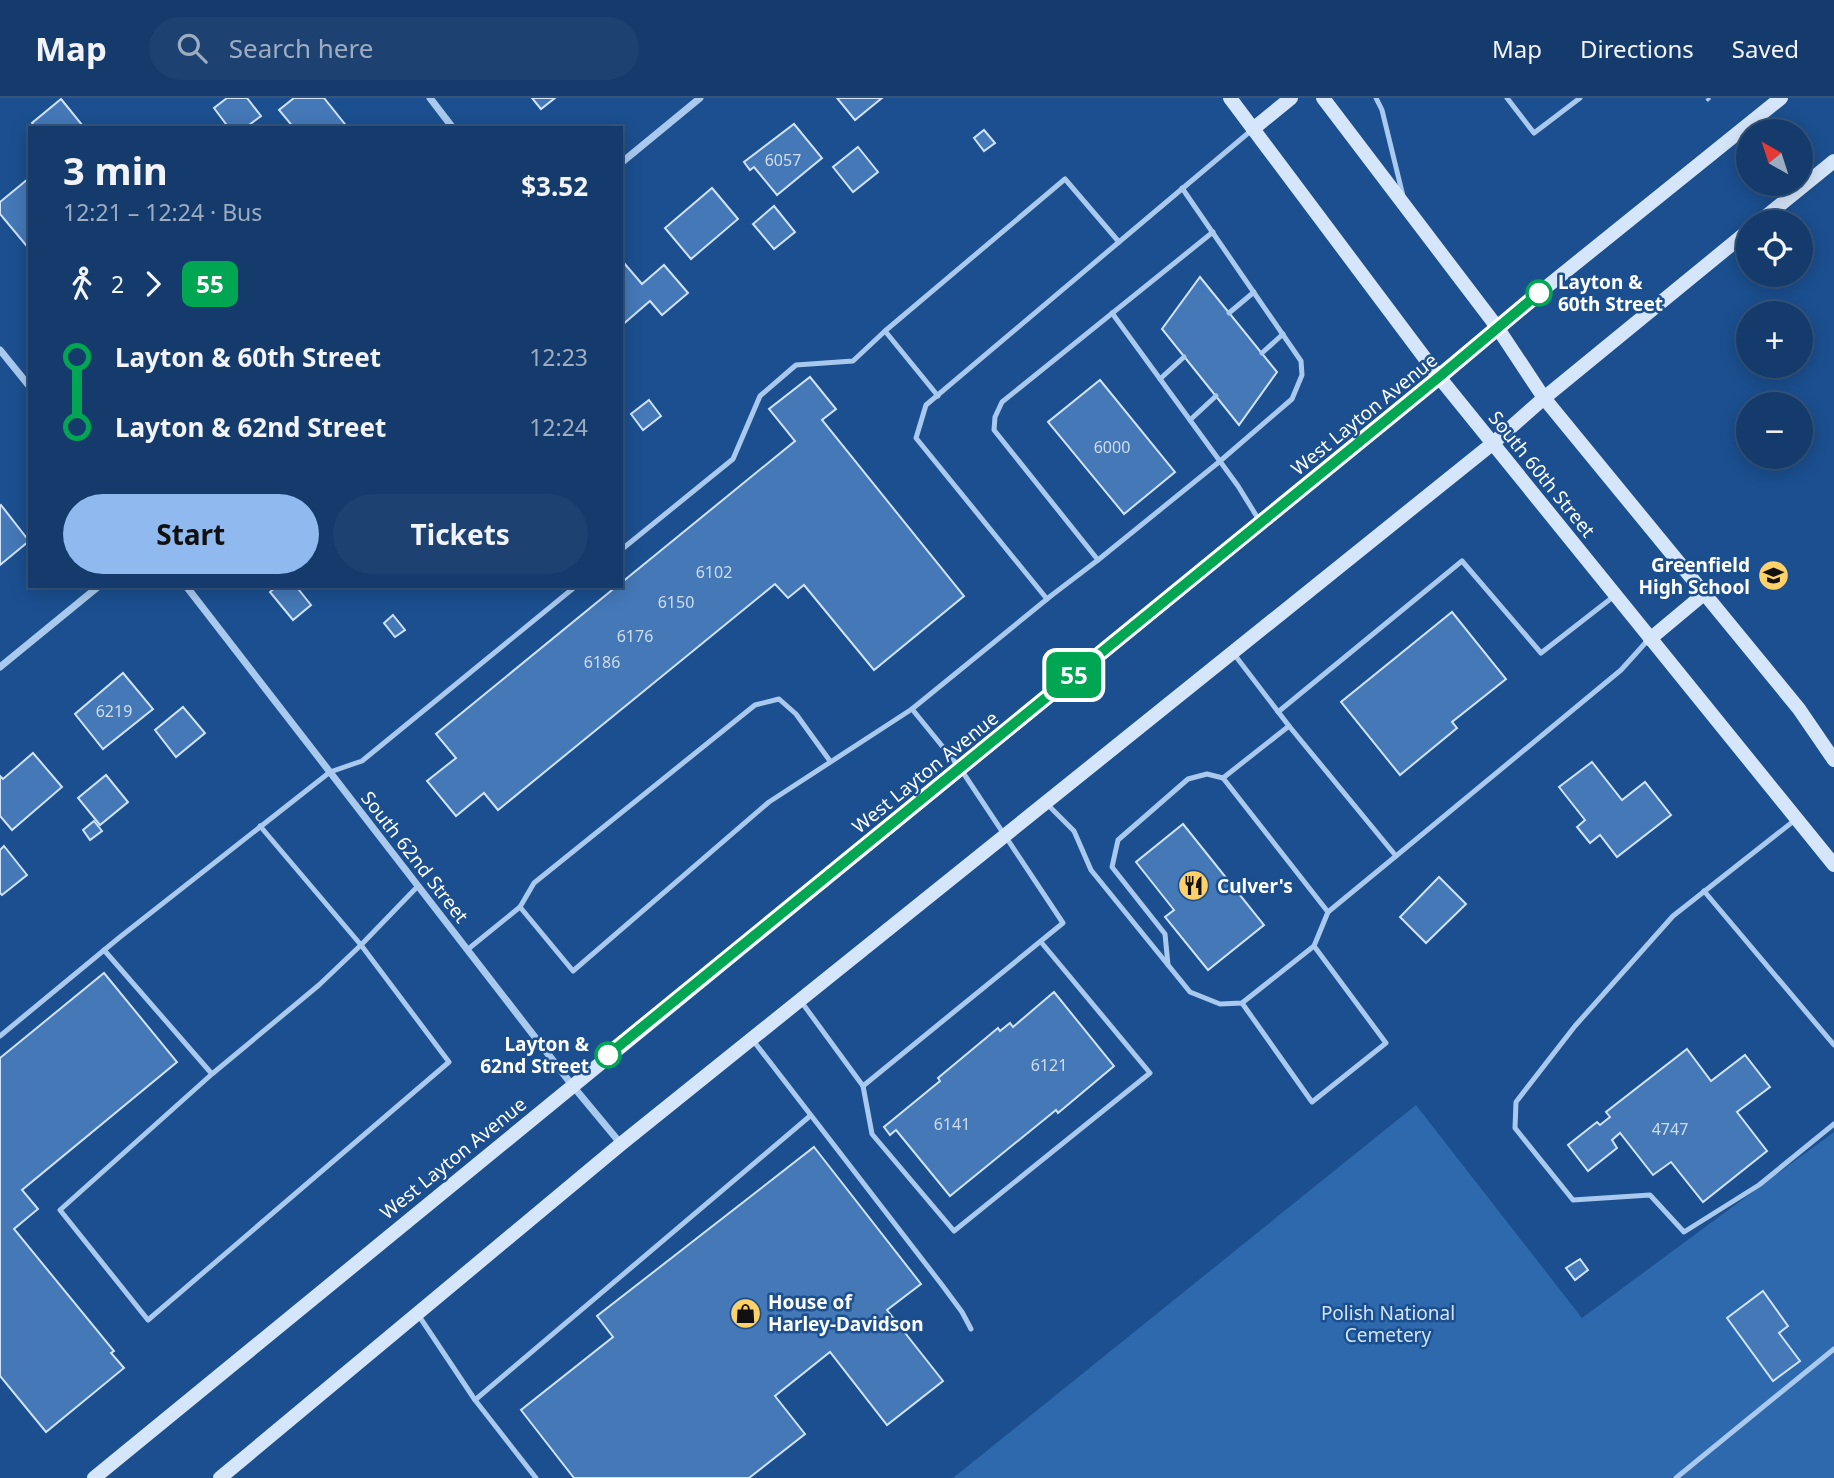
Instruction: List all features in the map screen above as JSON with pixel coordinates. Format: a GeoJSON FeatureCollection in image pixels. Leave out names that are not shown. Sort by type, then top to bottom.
{"type":"FeatureCollection","features":[{"type":"Feature","properties":{"kind":"main road","name":"South 60th Street"},"geometry":{"type":"LineString","coordinates":[[1230,98],[1439,377],[1834,865]]}},
{"type":"Feature","properties":{"kind":"main road"},"geometry":{"type":"LineString","coordinates":[[1253,129],[1291,98]]}},
{"type":"Feature","properties":{"kind":"main road"},"geometry":{"type":"LineString","coordinates":[[1323,98],[1497,327],[1544,398],[1799,709],[1834,760]]}},
{"type":"Feature","properties":{"kind":"main road","name":"West Layton Avenue"},"geometry":{"type":"LineString","coordinates":[[94,1478],[1780,98]]}},
{"type":"Feature","properties":{"kind":"main road"},"geometry":{"type":"LineString","coordinates":[[1774,210],[1834,161]]}},
{"type":"Feature","properties":{"kind":"main road"},"geometry":{"type":"LineString","coordinates":[[220,1478],[621,1144],[1492,444],[1736,241]]}},
{"type":"Feature","properties":{"kind":"main road"},"geometry":{"type":"LineString","coordinates":[[1650,639],[1705,593]]}},
{"type":"Feature","properties":{"kind":"street"},"geometry":{"type":"LineString","coordinates":[[430,98],[451,126]]}},
{"type":"Feature","properties":{"kind":"street"},"geometry":{"type":"LineString","coordinates":[[623,161],[701,98]]}},
{"type":"Feature","properties":{"kind":"street"},"geometry":{"type":"LineString","coordinates":[[0,350],[28,385]]}},
{"type":"Feature","properties":{"kind":"street"},"geometry":{"type":"LineString","coordinates":[[0,667],[97,588]]}},
{"type":"Feature","properties":{"kind":"street","name":"South 62nd Street"},"geometry":{"type":"LineString","coordinates":[[189,588],[572,1085],[621,1144]]}},
{"type":"Feature","properties":{"kind":"lane"},"geometry":{"type":"LineString","coordinates":[[1376,98],[1382,110],[1405,206]]}},
{"type":"Feature","properties":{"kind":"lane"},"geometry":{"type":"LineString","coordinates":[[1507,98],[1534,134],[1580,98]]}},
{"type":"Feature","properties":{"kind":"lane"},"geometry":{"type":"LineString","coordinates":[[1047,598],[916,438],[926,405],[1253,129]]}},
{"type":"Feature","properties":{"kind":"lane"},"geometry":{"type":"LineString","coordinates":[[623,548],[733,459],[760,396],[796,365],[853,361],[1065,179],[1119,242]]}},
{"type":"Feature","properties":{"kind":"lane"},"geometry":{"type":"LineString","coordinates":[[520,907],[573,971],[769,802],[912,709],[1219,462],[1292,399],[1302,375],[1301,361],[1182,188]]}},
{"type":"Feature","properties":{"kind":"lane"},"geometry":{"type":"LineString","coordinates":[[1098,560],[994,430],[995,417],[1002,402],[1213,232]]}},
{"type":"Feature","properties":{"kind":"lane"},"geometry":{"type":"LineString","coordinates":[[1229,313],[1254,292]]}},
{"type":"Feature","properties":{"kind":"lane"},"geometry":{"type":"LineString","coordinates":[[1112,313],[1238,485],[1261,523]]}},
{"type":"Feature","properties":{"kind":"lane"},"geometry":{"type":"LineString","coordinates":[[885,331],[938,396]]}},
{"type":"Feature","properties":{"kind":"lane"},"geometry":{"type":"LineString","coordinates":[[1262,353],[1283,334]]}},
{"type":"Feature","properties":{"kind":"lane"},"geometry":{"type":"LineString","coordinates":[[1160,379],[1184,357]]}},
{"type":"Feature","properties":{"kind":"lane"},"geometry":{"type":"LineString","coordinates":[[1190,420],[1216,396]]}},
{"type":"Feature","properties":{"kind":"lane"},"geometry":{"type":"LineString","coordinates":[[1278,712],[1462,561],[1541,653],[1615,595]]}},
{"type":"Feature","properties":{"kind":"lane"},"geometry":{"type":"LineString","coordinates":[[0,1036],[104,950],[330,772],[362,761],[574,588]]}},
{"type":"Feature","properties":{"kind":"lane"},"geometry":{"type":"LineString","coordinates":[[1045,803],[1074,831],[1091,870],[1190,992],[1220,1004],[1242,1003],[1314,946],[1328,912],[1621,670],[1650,639]]}},
{"type":"Feature","properties":{"kind":"lane"},"geometry":{"type":"LineString","coordinates":[[1232,653],[1396,856]]}},
{"type":"Feature","properties":{"kind":"lane"},"geometry":{"type":"LineString","coordinates":[[467,950],[520,907],[534,883],[755,705],[779,699],[796,714],[830,761]]}},
{"type":"Feature","properties":{"kind":"lane"},"geometry":{"type":"LineString","coordinates":[[863,1087],[1063,923],[960,768],[912,709]]}},
{"type":"Feature","properties":{"kind":"lane"},"geometry":{"type":"LineString","coordinates":[[1223,778],[1289,726]]}},
{"type":"Feature","properties":{"kind":"lane"},"geometry":{"type":"LineString","coordinates":[[1168,965],[1165,934],[1112,867],[1118,840],[1188,779],[1207,774],[1223,778],[1328,912]]}},
{"type":"Feature","properties":{"kind":"lane"},"geometry":{"type":"LineString","coordinates":[[1796,819],[1672,916],[1575,1026],[1516,1102],[1515,1128],[1573,1200],[1650,1195],[1684,1232],[1759,1185],[1834,1124]]}},
{"type":"Feature","properties":{"kind":"lane"},"geometry":{"type":"LineString","coordinates":[[260,827],[361,945],[449,1062],[148,1320],[60,1210],[212,1074],[318,985],[361,945],[418,886]]}},
{"type":"Feature","properties":{"kind":"lane"},"geometry":{"type":"LineString","coordinates":[[1704,891],[1834,1045]]}},
{"type":"Feature","properties":{"kind":"lane"},"geometry":{"type":"LineString","coordinates":[[800,1000],[863,1087],[872,1134],[954,1231],[1150,1073],[1041,942]]}},
{"type":"Feature","properties":{"kind":"lane"},"geometry":{"type":"LineString","coordinates":[[1242,1003],[1312,1102],[1386,1043],[1314,946]]}},
{"type":"Feature","properties":{"kind":"lane"},"geometry":{"type":"LineString","coordinates":[[104,950],[212,1074]]}},
{"type":"Feature","properties":{"kind":"lane"},"geometry":{"type":"LineString","coordinates":[[752,1039],[942,1285],[971,1329]]}},
{"type":"Feature","properties":{"kind":"lane"},"geometry":{"type":"LineString","coordinates":[[474,1400],[810,1116]]}},
{"type":"Feature","properties":{"kind":"lane"},"geometry":{"type":"LineString","coordinates":[[417,1313],[474,1400],[536,1478]]}},
{"type":"Feature","properties":{"kind":"lane"},"geometry":{"type":"LineString","coordinates":[[1676,1478],[1834,1349]]}},
{"type":"Feature","properties":{"kind":"green space","name":"Polish National Cemetery"},"geometry":{"type":"Polygon","coordinates":[[[1416,1105],[1582,1318],[1834,1132],[1834,1478],[953,1478],[1416,1105]]]}},
{"type":"Feature","properties":{"kind":"building"},"geometry":{"type":"Polygon","coordinates":[[[227,98],[247,98],[261,116],[248,126],[228,126],[214,108],[227,98]]]}},
{"type":"Feature","properties":{"kind":"building"},"geometry":{"type":"Polygon","coordinates":[[[294,98],[324,98],[346,126],[292,126],[279,110],[294,98]]]}},
{"type":"Feature","properties":{"kind":"building"},"geometry":{"type":"Polygon","coordinates":[[[532,98],[555,98],[541,109],[532,98]]]}},
{"type":"Feature","properties":{"kind":"building"},"geometry":{"type":"Polygon","coordinates":[[[837,98],[882,98],[855,120],[837,98]]]}},
{"type":"Feature","properties":{"kind":"building"},"geometry":{"type":"Polygon","coordinates":[[[61,99],[83,126],[34,126],[32,123],[61,99]]]}},
{"type":"Feature","properties":{"kind":"building"},"geometry":{"type":"Polygon","coordinates":[[[794,124],[822,158],[777,195],[754,167],[750,170],[744,162],[794,124]]]}},
{"type":"Feature","properties":{"kind":"building"},"geometry":{"type":"Polygon","coordinates":[[[984,130],[995,143],[984,151],[974,138],[984,130]]]}},
{"type":"Feature","properties":{"kind":"building"},"geometry":{"type":"Polygon","coordinates":[[[858,147],[878,172],[853,192],[833,167],[858,147]]]}},
{"type":"Feature","properties":{"kind":"building"},"geometry":{"type":"Polygon","coordinates":[[[28,179],[28,248],[0,214],[0,202],[28,179]]]}},
{"type":"Feature","properties":{"kind":"building"},"geometry":{"type":"Polygon","coordinates":[[[712,188],[738,219],[691,259],[665,228],[712,188]]]}},
{"type":"Feature","properties":{"kind":"building"},"geometry":{"type":"Polygon","coordinates":[[[774,206],[795,232],[774,249],[753,224],[774,206]]]}},
{"type":"Feature","properties":{"kind":"building"},"geometry":{"type":"Polygon","coordinates":[[[623,264],[642,284],[664,265],[688,293],[662,315],[650,301],[623,324],[623,264]]]}},
{"type":"Feature","properties":{"kind":"building"},"geometry":{"type":"Polygon","coordinates":[[[1200,277],[1277,372],[1239,425],[1162,329],[1200,277]]]}},
{"type":"Feature","properties":{"kind":"building"},"geometry":{"type":"Polygon","coordinates":[[[810,377],[836,409],[822,420],[964,596],[874,670],[804,585],[788,598],[775,584],[498,810],[484,793],[456,816],[427,781],[456,758],[436,734],[615,588],[623,588],[623,581],[795,441],[769,409],[810,377]]]}},
{"type":"Feature","properties":{"kind":"building"},"geometry":{"type":"Polygon","coordinates":[[[1100,380],[1175,472],[1124,514],[1048,422],[1100,380]]]}},
{"type":"Feature","properties":{"kind":"building"},"geometry":{"type":"Polygon","coordinates":[[[649,400],[661,416],[643,430],[631,414],[649,400]]]}},
{"type":"Feature","properties":{"kind":"building"},"geometry":{"type":"Polygon","coordinates":[[[0,506],[28,542],[0,565],[0,506]]]}},
{"type":"Feature","properties":{"kind":"building"},"geometry":{"type":"Polygon","coordinates":[[[275,588],[302,588],[299,590],[311,605],[293,620],[270,592],[275,588]]]}},
{"type":"Feature","properties":{"kind":"building"},"geometry":{"type":"Polygon","coordinates":[[[1452,612],[1506,679],[1452,722],[1457,728],[1400,775],[1341,702],[1452,612]]]}},
{"type":"Feature","properties":{"kind":"building"},"geometry":{"type":"Polygon","coordinates":[[[393,615],[405,630],[395,637],[384,623],[393,615]]]}},
{"type":"Feature","properties":{"kind":"building"},"geometry":{"type":"Polygon","coordinates":[[[123,673],[153,709],[103,749],[75,714],[123,673]]]}},
{"type":"Feature","properties":{"kind":"building"},"geometry":{"type":"Polygon","coordinates":[[[183,707],[205,733],[176,757],[155,730],[183,707]]]}},
{"type":"Feature","properties":{"kind":"building"},"geometry":{"type":"Polygon","coordinates":[[[33,753],[62,787],[12,830],[0,816],[0,776],[3,779],[33,753]]]}},
{"type":"Feature","properties":{"kind":"building"},"geometry":{"type":"Polygon","coordinates":[[[1592,762],[1622,800],[1645,782],[1671,815],[1617,857],[1600,835],[1590,843],[1577,827],[1585,820],[1559,787],[1592,762]]]}},
{"type":"Feature","properties":{"kind":"building"},"geometry":{"type":"Polygon","coordinates":[[[106,775],[128,802],[100,825],[78,798],[106,775]]]}},
{"type":"Feature","properties":{"kind":"building"},"geometry":{"type":"Polygon","coordinates":[[[94,821],[102,831],[90,840],[83,830],[94,821]]]}},
{"type":"Feature","properties":{"kind":"building","name":"Culver's"},"geometry":{"type":"Polygon","coordinates":[[[1183,824],[1264,925],[1208,970],[1165,917],[1174,910],[1136,862],[1183,824]]]}},
{"type":"Feature","properties":{"kind":"building"},"geometry":{"type":"Polygon","coordinates":[[[4,846],[27,875],[2,895],[0,850],[4,846]]]}},
{"type":"Feature","properties":{"kind":"building"},"geometry":{"type":"Polygon","coordinates":[[[1439,877],[1466,904],[1426,943],[1400,917],[1439,877]]]}},
{"type":"Feature","properties":{"kind":"building"},"geometry":{"type":"Polygon","coordinates":[[[104,973],[177,1062],[22,1190],[38,1209],[14,1229],[114,1351],[111,1353],[124,1368],[46,1432],[0,1376],[0,1058],[104,973]]]}},
{"type":"Feature","properties":{"kind":"building"},"geometry":{"type":"Polygon","coordinates":[[[1054,992],[1114,1066],[950,1196],[896,1130],[890,1135],[884,1127],[998,1028],[1000,1031],[1010,1023],[1013,1027],[1054,992]]]}},
{"type":"Feature","properties":{"kind":"building"},"geometry":{"type":"Polygon","coordinates":[[[1687,1049],[1711,1081],[1745,1055],[1770,1087],[1737,1112],[1767,1151],[1703,1202],[1671,1162],[1653,1175],[1620,1133],[1612,1140],[1617,1148],[1588,1171],[1568,1145],[1597,1122],[1600,1125],[1610,1117],[1606,1112],[1687,1049]]]}},
{"type":"Feature","properties":{"kind":"building","name":"House of Harley-Davidson"},"geometry":{"type":"Polygon","coordinates":[[[814,1147],[921,1284],[887,1310],[943,1381],[887,1425],[830,1352],[775,1396],[805,1434],[749,1478],[574,1478],[521,1410],[613,1337],[597,1316],[814,1147]]]}},
{"type":"Feature","properties":{"kind":"building"},"geometry":{"type":"Polygon","coordinates":[[[1580,1259],[1588,1270],[1575,1280],[1566,1268],[1580,1259]]]}},
{"type":"Feature","properties":{"kind":"building"},"geometry":{"type":"Polygon","coordinates":[[[1763,1291],[1788,1326],[1779,1333],[1800,1361],[1773,1381],[1727,1318],[1763,1291]]]}},
{"type":"Feature","properties":{"kind":"bus line","name":"55"},"geometry":{"type":"LineString","coordinates":[[608,1055],[1539,293]]}},
{"type":"Feature","properties":{"kind":"place","name":"Layton & 60th Street"},"geometry":{"type":"Point","coordinates":[1539,293]}},
{"type":"Feature","properties":{"kind":"place","name":"Greenfield High School"},"geometry":{"type":"Point","coordinates":[1773,576]}},
{"type":"Feature","properties":{"kind":"place","name":"Culver's"},"geometry":{"type":"Point","coordinates":[1194,886]}},
{"type":"Feature","properties":{"kind":"place","name":"Layton & 62nd Street"},"geometry":{"type":"Point","coordinates":[608,1055]}},
{"type":"Feature","properties":{"kind":"place","name":"House of Harley-Davidson"},"geometry":{"type":"Point","coordinates":[745,1313]}}]}
